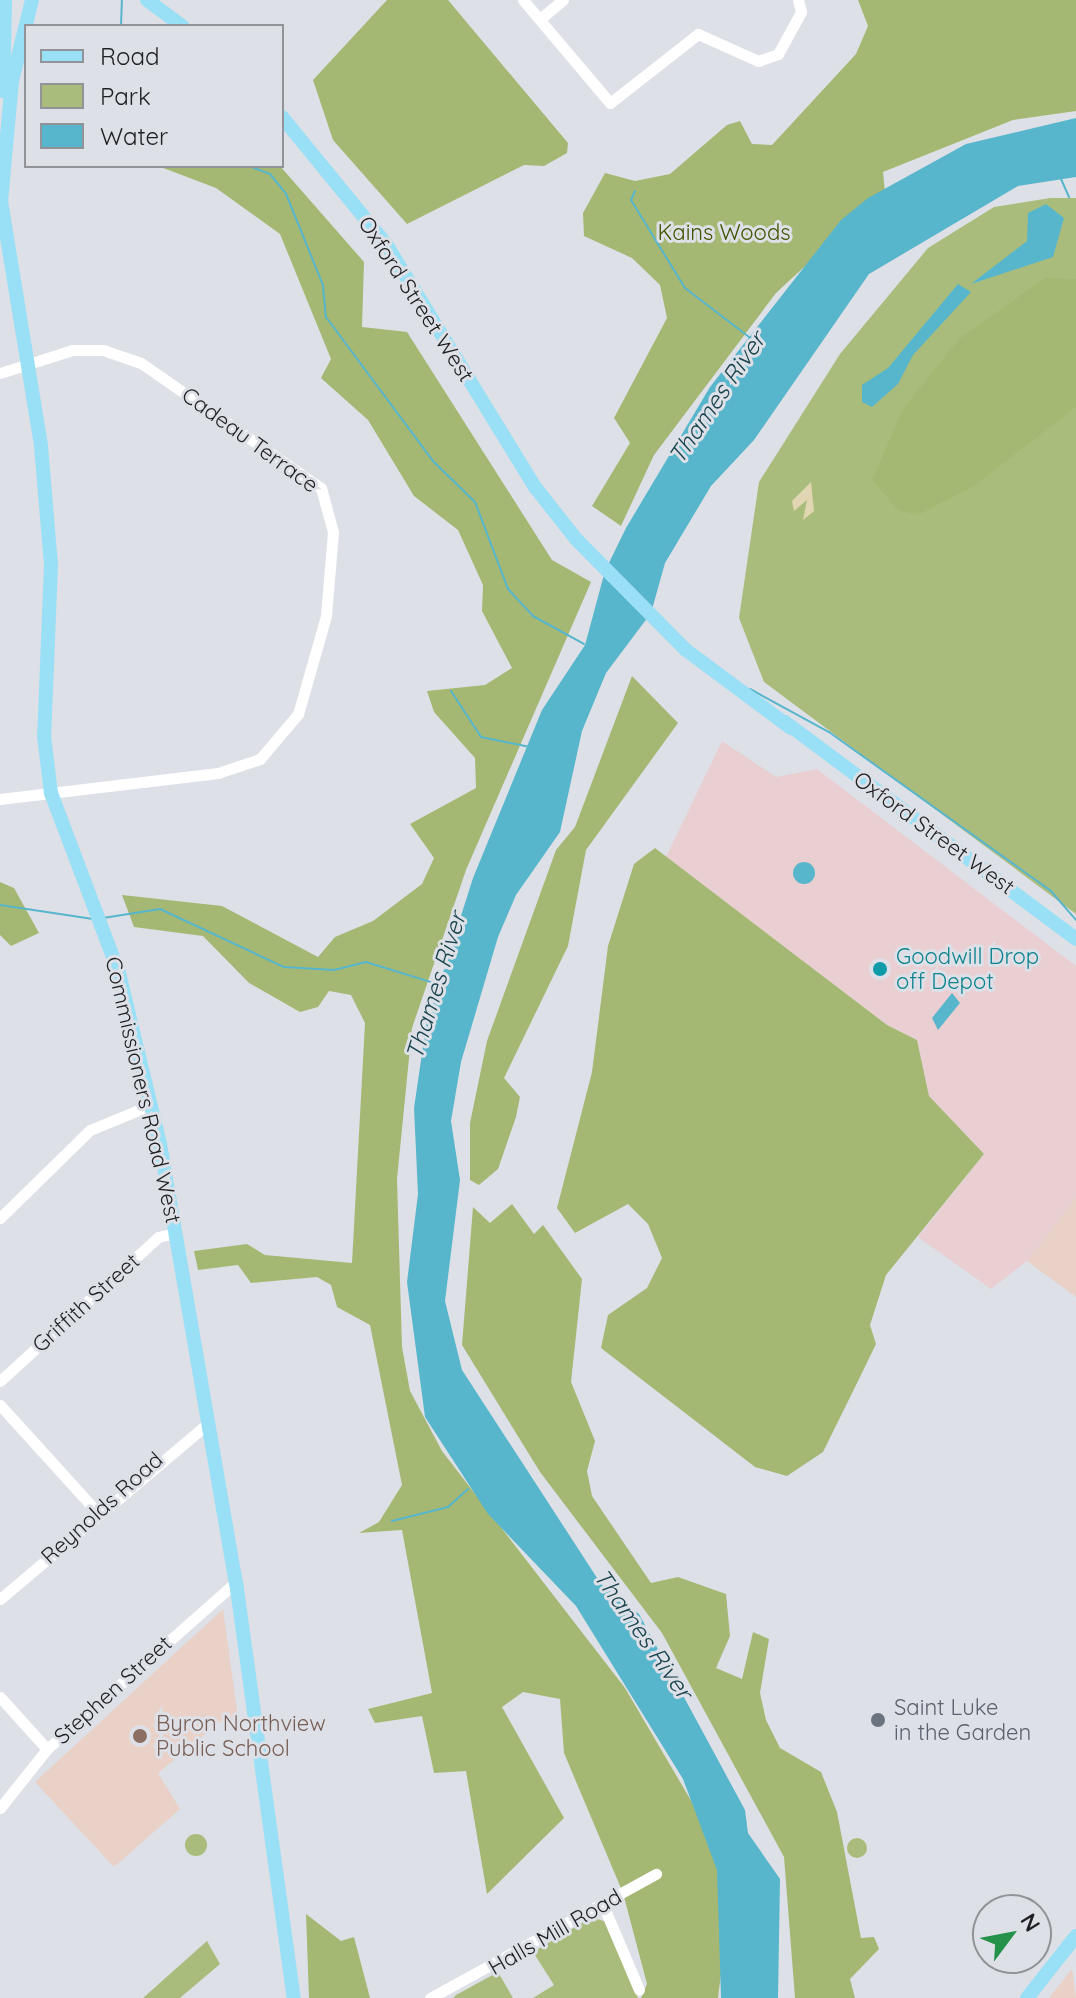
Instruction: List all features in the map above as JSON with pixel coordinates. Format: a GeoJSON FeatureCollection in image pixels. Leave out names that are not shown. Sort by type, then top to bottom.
{"type":"FeatureCollection","features":[{"type":"Feature","properties":{"kind":"main road"},"geometry":{"type":"LineString","coordinates":[[2,147],[5,0]]}},
{"type":"Feature","properties":{"kind":"main road","name":"Commissioners Road West"},"geometry":{"type":"LineString","coordinates":[[27,24],[32,0]]}},
{"type":"Feature","properties":{"kind":"main road"},"geometry":{"type":"LineString","coordinates":[[147,0],[179,24]]}},
{"type":"Feature","properties":{"kind":"main road","name":"Commissioners Road West"},"geometry":{"type":"LineString","coordinates":[[24,39],[2,147],[0,201],[24,366],[41,446],[51,565],[44,736],[51,793],[119,973],[151,1105],[236,1582],[294,1998]]}},
{"type":"Feature","properties":{"kind":"main road","name":"Oxford Street West"},"geometry":{"type":"LineString","coordinates":[[284,119],[386,244],[511,449],[561,515],[641,598],[760,705],[1076,939]]}},
{"type":"Feature","properties":{"kind":"main road"},"geometry":{"type":"LineString","coordinates":[[1027,1998],[1076,1936]]}},
{"type":"Feature","properties":{"kind":"street"},"geometry":{"type":"LineString","coordinates":[[523,0],[610,103],[698,34],[758,61],[778,54],[801,12],[798,0]]}},
{"type":"Feature","properties":{"kind":"street"},"geometry":{"type":"LineString","coordinates":[[540,19],[563,0]]}},
{"type":"Feature","properties":{"kind":"street","name":"Cadeau Terrace"},"geometry":{"type":"LineString","coordinates":[[0,373],[72,350],[103,350],[141,363],[321,488],[333,516],[326,616],[298,714],[276,745],[218,773],[0,799]]}},
{"type":"Feature","properties":{"kind":"street"},"geometry":{"type":"LineString","coordinates":[[0,1218],[90,1130],[151,1105]]}},
{"type":"Feature","properties":{"kind":"street","name":"Griffith Street"},"geometry":{"type":"LineString","coordinates":[[0,1381],[158,1237],[176,1233]]}},
{"type":"Feature","properties":{"kind":"street"},"geometry":{"type":"LineString","coordinates":[[0,1405],[97,1512]]}},
{"type":"Feature","properties":{"kind":"street","name":"Reynolds Road"},"geometry":{"type":"LineString","coordinates":[[0,1599],[97,1512],[208,1423]]}},
{"type":"Feature","properties":{"kind":"street","name":"Stephen Street"},"geometry":{"type":"LineString","coordinates":[[0,1808],[47,1749],[236,1582]]}},
{"type":"Feature","properties":{"kind":"street"},"geometry":{"type":"LineString","coordinates":[[0,1697],[47,1749]]}},
{"type":"Feature","properties":{"kind":"street","name":"Halls Mill Road"},"geometry":{"type":"LineString","coordinates":[[430,1998],[450,1994],[656,1874]]}},
{"type":"Feature","properties":{"kind":"street"},"geometry":{"type":"LineString","coordinates":[[603,1905],[639,1990]]}},
{"type":"Feature","properties":{"kind":"shaded area"},"geometry":{"type":"Polygon","coordinates":[[[722,741],[776,777],[817,769],[1076,966],[1076,1198],[1027,1261],[991,1289],[918,1237],[984,1154],[929,1096],[917,1040],[887,1025],[666,857],[722,741]]]}},
{"type":"Feature","properties":{"kind":"shaded area"},"geometry":{"type":"Polygon","coordinates":[[[1076,1198],[1076,1297],[1027,1261],[1076,1198]]]}},
{"type":"Feature","properties":{"kind":"shaded area","name":"Byron Northview Public School"},"geometry":{"type":"Polygon","coordinates":[[[223,1609],[238,1717],[220,1722],[158,1773],[180,1809],[114,1867],[35,1782],[223,1609]]]}},
{"type":"Feature","properties":{"kind":"shaded area"},"geometry":{"type":"Polygon","coordinates":[[[1072,1969],[1076,1998],[1049,1998],[1072,1969]]]}},
{"type":"Feature","properties":{"kind":"green space"},"geometry":{"type":"Polygon","coordinates":[[[387,0],[448,0],[568,143],[567,153],[544,166],[524,165],[407,224],[333,140],[313,80],[387,0]]]}},
{"type":"Feature","properties":{"kind":"green space","name":"Kains Woods"},"geometry":{"type":"Polygon","coordinates":[[[858,0],[1076,0],[1076,111],[1013,120],[883,172],[885,192],[776,293],[654,455],[621,526],[592,506],[630,443],[614,418],[667,318],[660,285],[632,258],[584,236],[583,213],[605,173],[635,181],[670,174],[727,125],[740,121],[752,144],[772,145],[856,54],[868,26],[858,0]]]}},
{"type":"Feature","properties":{"kind":"green space"},"geometry":{"type":"Polygon","coordinates":[[[163,168],[282,168],[364,262],[362,327],[407,332],[552,560],[591,582],[466,870],[412,1028],[397,1179],[402,1347],[410,1391],[442,1451],[625,1688],[703,1821],[731,1893],[718,1998],[641,1998],[647,1984],[623,1893],[564,1753],[560,1699],[523,1692],[502,1707],[564,1818],[487,1894],[466,1771],[434,1773],[422,1716],[375,1723],[368,1709],[432,1693],[402,1530],[359,1533],[379,1522],[402,1485],[370,1325],[337,1307],[331,1285],[317,1277],[251,1283],[238,1265],[198,1270],[194,1251],[247,1244],[265,1255],[352,1263],[365,1023],[351,995],[329,991],[318,1007],[300,1012],[249,983],[203,936],[134,927],[122,895],[222,906],[318,957],[335,937],[373,921],[422,884],[434,858],[410,824],[476,788],[475,758],[434,712],[427,691],[485,685],[512,668],[482,611],[483,585],[458,530],[414,496],[368,420],[321,378],[331,359],[280,234],[216,188],[163,168]]]}},
{"type":"Feature","properties":{"kind":"green space"},"geometry":{"type":"Polygon","coordinates":[[[1050,198],[1076,198],[1076,914],[764,682],[739,618],[759,482],[840,354],[928,248],[994,207],[1050,198]]]}},
{"type":"Feature","properties":{"kind":"green space"},"geometry":{"type":"Polygon","coordinates":[[[1045,278],[1076,279],[1076,407],[974,486],[918,515],[898,510],[872,480],[903,409],[959,339],[1045,278]]]}},
{"type":"Feature","properties":{"kind":"green space"},"geometry":{"type":"Polygon","coordinates":[[[632,676],[678,723],[586,850],[568,946],[504,1078],[520,1097],[516,1117],[498,1169],[479,1185],[470,1180],[470,1123],[487,1041],[556,850],[575,827],[632,676]]]}},
{"type":"Feature","properties":{"kind":"green space"},"geometry":{"type":"Polygon","coordinates":[[[655,848],[887,1025],[917,1040],[929,1096],[984,1154],[886,1275],[870,1325],[876,1344],[859,1379],[823,1452],[787,1476],[755,1467],[601,1348],[608,1315],[647,1288],[662,1258],[648,1224],[628,1204],[575,1233],[557,1208],[592,1072],[608,946],[634,864],[655,848]]]}},
{"type":"Feature","properties":{"kind":"green space"},"geometry":{"type":"Polygon","coordinates":[[[0,882],[14,888],[39,933],[11,946],[0,935],[0,882]]]}},
{"type":"Feature","properties":{"kind":"green space"},"geometry":{"type":"Polygon","coordinates":[[[512,1204],[534,1234],[543,1225],[582,1279],[571,1382],[595,1441],[587,1471],[592,1496],[651,1583],[678,1577],[726,1594],[730,1636],[716,1668],[742,1679],[753,1632],[769,1639],[760,1693],[766,1720],[780,1748],[821,1772],[837,1812],[861,1938],[874,1937],[879,1949],[850,1979],[855,1998],[795,1998],[784,1857],[662,1633],[540,1472],[462,1345],[473,1207],[490,1223],[512,1204]]]}},
{"type":"Feature","properties":{"kind":"green space"},"geometry":{"type":"Polygon","coordinates":[[[196,1834],[204,1837],[207,1845],[204,1853],[196,1856],[188,1853],[185,1845],[188,1837],[196,1834]]]}},
{"type":"Feature","properties":{"kind":"green space"},"geometry":{"type":"Polygon","coordinates":[[[857,1838],[864,1841],[867,1848],[864,1855],[857,1858],[850,1855],[847,1848],[850,1841],[857,1838]]]}},
{"type":"Feature","properties":{"kind":"green space"},"geometry":{"type":"Polygon","coordinates":[[[306,1914],[341,1941],[354,1937],[370,1998],[309,1998],[306,1914]]]}},
{"type":"Feature","properties":{"kind":"green space"},"geometry":{"type":"Polygon","coordinates":[[[592,1917],[606,1922],[638,1998],[533,1998],[554,1985],[533,1952],[592,1917]]]}},
{"type":"Feature","properties":{"kind":"green space"},"geometry":{"type":"Polygon","coordinates":[[[207,1941],[220,1964],[180,1998],[143,1998],[207,1941]]]}},
{"type":"Feature","properties":{"kind":"green space"},"geometry":{"type":"Polygon","coordinates":[[[498,1972],[513,1998],[453,1998],[456,1995],[498,1972]]]}},
{"type":"Feature","properties":{"kind":"sand"},"geometry":{"type":"Polygon","coordinates":[[[811,482],[814,511],[803,520],[807,500],[794,511],[792,501],[811,482]]]}},
{"type":"Feature","properties":{"kind":"water","name":"Thames River"},"geometry":{"type":"Polygon","coordinates":[[[1076,118],[1076,177],[1018,186],[869,274],[754,440],[711,486],[665,563],[651,613],[606,673],[582,731],[560,832],[516,895],[498,937],[461,1062],[451,1121],[460,1180],[445,1301],[462,1370],[601,1584],[639,1614],[745,1810],[748,1833],[780,1879],[778,1998],[721,1998],[717,1870],[683,1779],[576,1606],[488,1514],[425,1417],[407,1282],[418,1194],[414,1108],[426,1026],[473,878],[542,710],[585,645],[605,571],[626,528],[710,387],[841,220],[868,198],[966,144],[1076,118]]]}},
{"type":"Feature","properties":{"kind":"water"},"geometry":{"type":"Polygon","coordinates":[[[1046,204],[1064,218],[1053,257],[971,284],[1027,241],[1028,213],[1046,204]]]}},
{"type":"Feature","properties":{"kind":"water"},"geometry":{"type":"Polygon","coordinates":[[[958,284],[971,292],[913,355],[898,384],[872,407],[862,402],[862,385],[888,368],[958,284]]]}},
{"type":"Feature","properties":{"kind":"water"},"geometry":{"type":"Polygon","coordinates":[[[804,862],[812,865],[815,873],[812,881],[804,884],[796,881],[793,873],[796,865],[804,862]]]}},
{"type":"Feature","properties":{"kind":"water"},"geometry":{"type":"Polygon","coordinates":[[[952,993],[960,1003],[938,1030],[932,1018],[952,993]]]}},
{"type":"Feature","properties":{"kind":"waterway"},"geometry":{"type":"LineString","coordinates":[[121,24],[122,0]]}},
{"type":"Feature","properties":{"kind":"waterway"},"geometry":{"type":"LineString","coordinates":[[254,168],[270,174],[286,194],[323,285],[326,317],[433,461],[475,502],[508,589],[533,616],[584,644]]}},
{"type":"Feature","properties":{"kind":"waterway"},"geometry":{"type":"LineString","coordinates":[[1061,179],[1069,197]]}},
{"type":"Feature","properties":{"kind":"waterway","name":"Thames River"},"geometry":{"type":"LineString","coordinates":[[635,191],[631,200],[685,288],[749,337]]}},
{"type":"Feature","properties":{"kind":"waterway"},"geometry":{"type":"LineString","coordinates":[[750,689],[829,732],[1050,890],[1076,920]]}},
{"type":"Feature","properties":{"kind":"waterway"},"geometry":{"type":"LineString","coordinates":[[451,691],[481,737],[530,747]]}},
{"type":"Feature","properties":{"kind":"waterway"},"geometry":{"type":"LineString","coordinates":[[0,905],[93,919]]}},
{"type":"Feature","properties":{"kind":"waterway","name":"Thames River"},"geometry":{"type":"LineString","coordinates":[[103,918],[160,909],[284,967],[334,970],[366,962],[437,984]]}},
{"type":"Feature","properties":{"kind":"waterway"},"geometry":{"type":"LineString","coordinates":[[392,1521],[448,1507],[468,1489]]}},
{"type":"Feature","properties":{"kind":"place","name":"Goodwill Drop off Depot"},"geometry":{"type":"Point","coordinates":[880,969]}},
{"type":"Feature","properties":{"kind":"place","name":"Saint Luke in the Garden"},"geometry":{"type":"Point","coordinates":[878,1720]}},
{"type":"Feature","properties":{"kind":"place","name":"Byron Northview Public School"},"geometry":{"type":"Point","coordinates":[140,1736]}}]}
